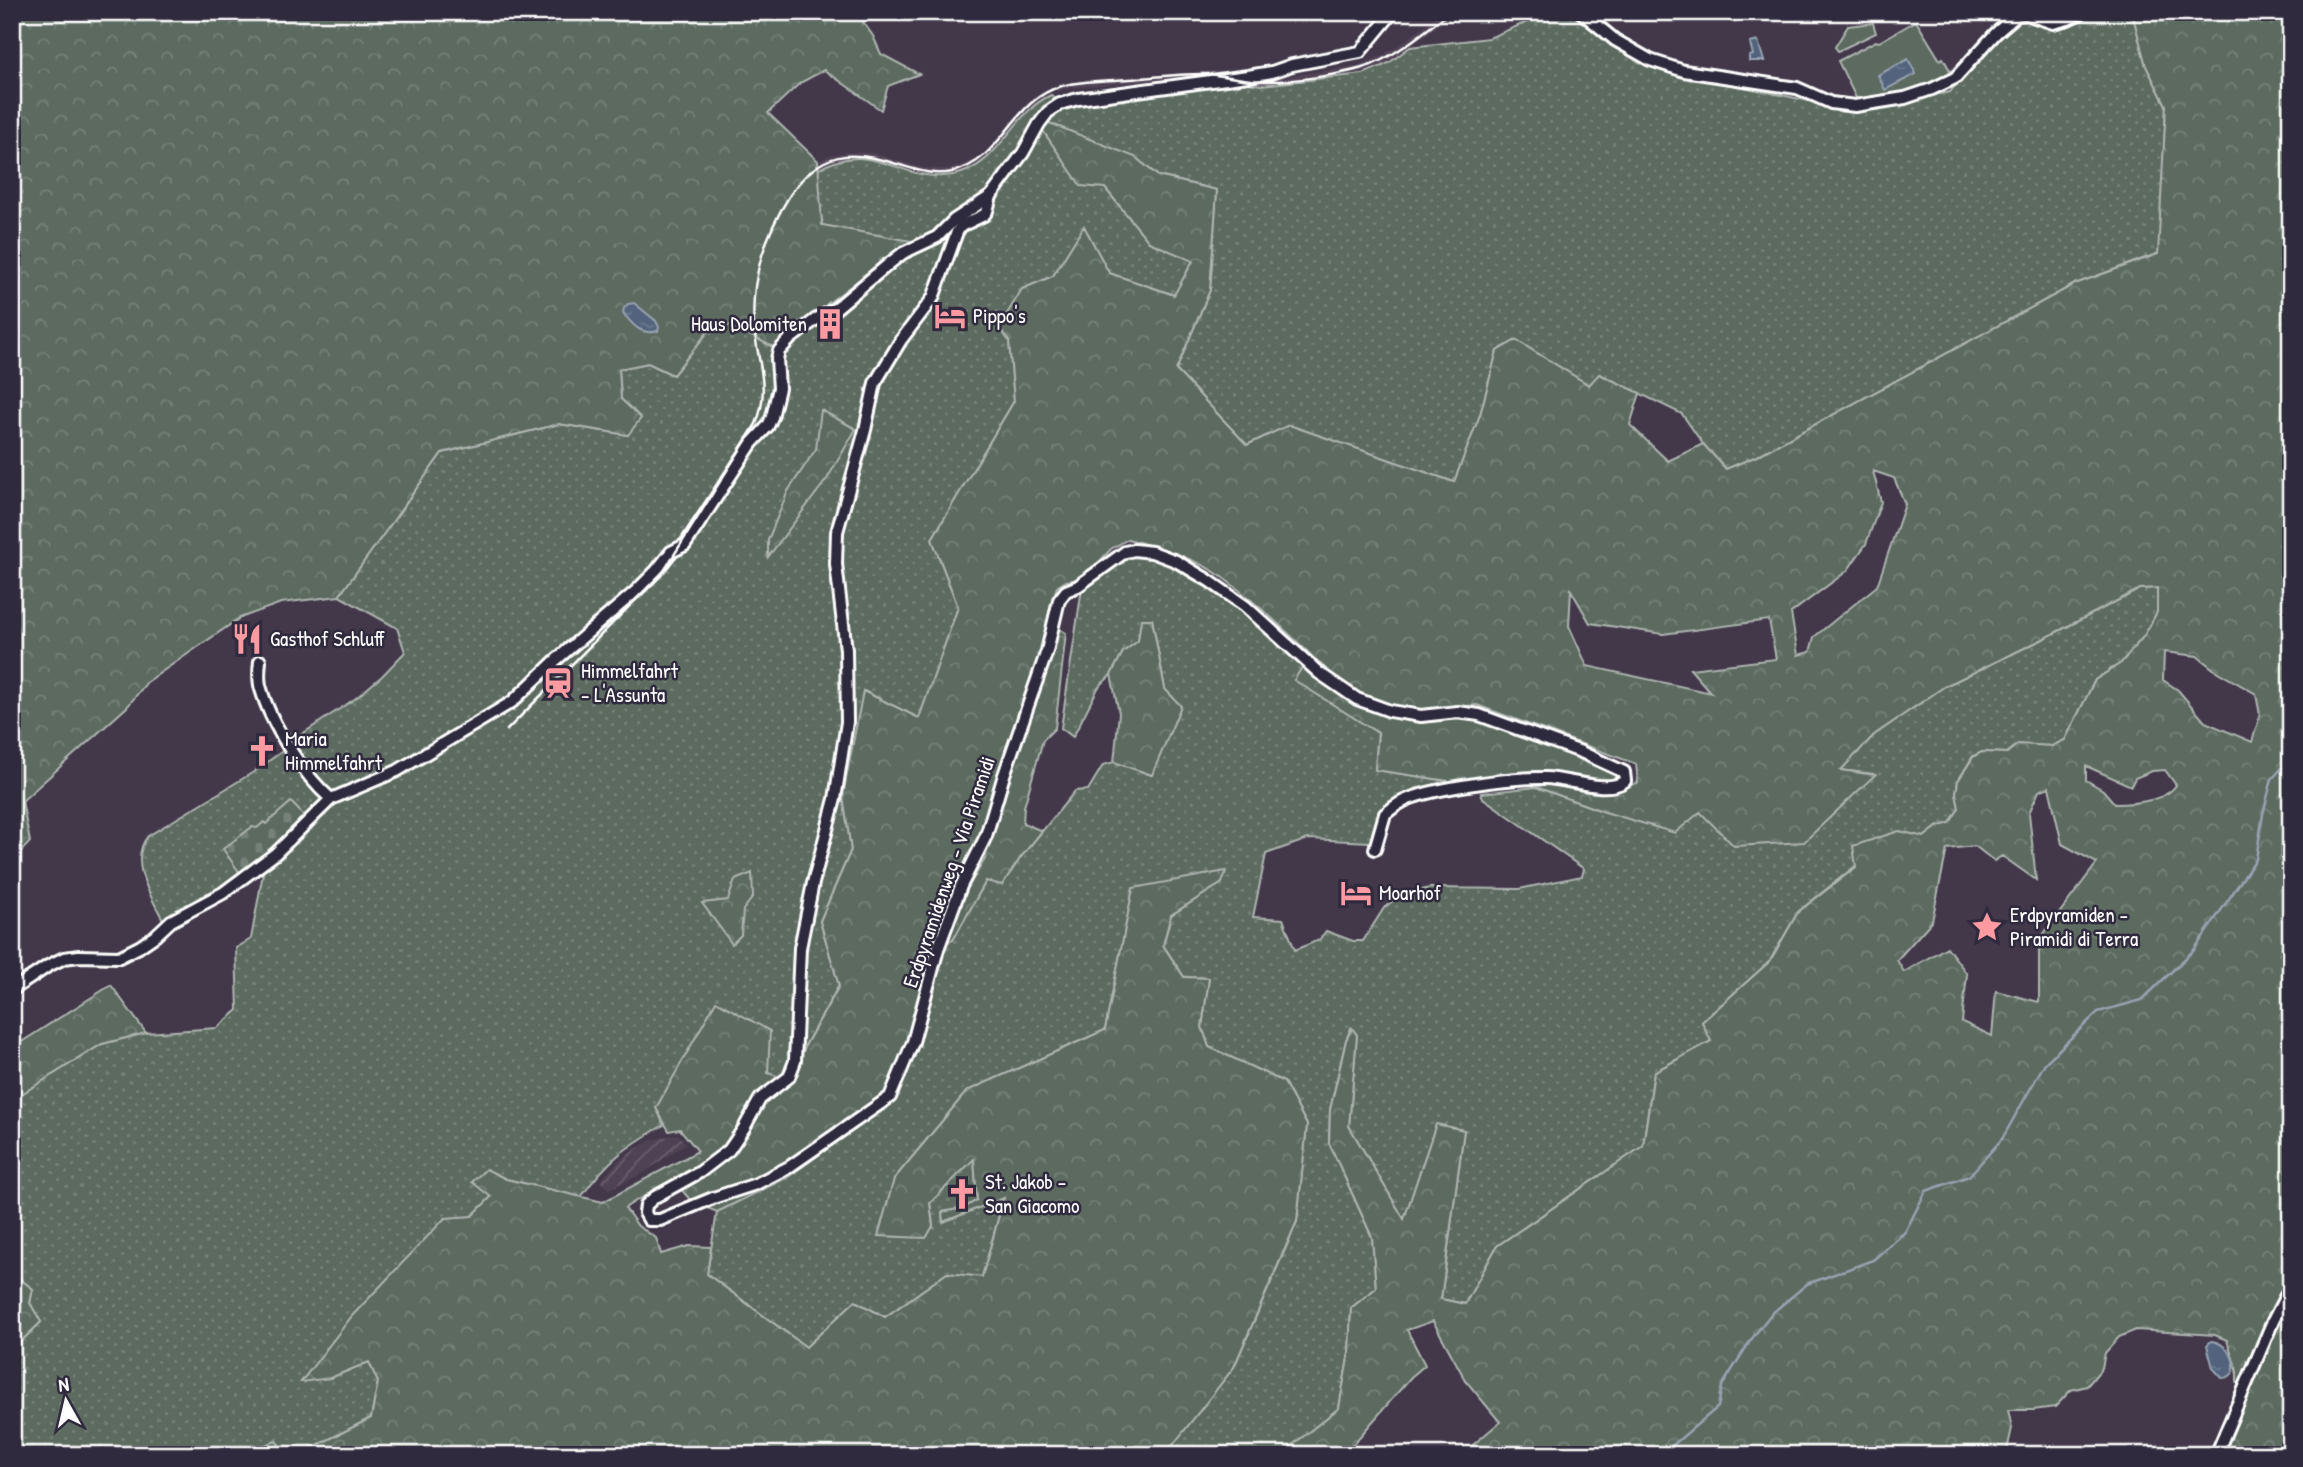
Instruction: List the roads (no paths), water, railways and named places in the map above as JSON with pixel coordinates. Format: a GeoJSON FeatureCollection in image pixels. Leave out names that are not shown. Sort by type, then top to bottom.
{"type":"FeatureCollection","features":[{"type":"Feature","properties":{"kind":"street","name":"Erdpyramidenweg - Via Piramidi"},"geometry":{"type":"LineString","coordinates":[[1376,849],[1385,814],[1404,800],[1447,789],[1520,779],[1546,778],[1605,787],[1618,786],[1625,781],[1624,772],[1581,752],[1479,715],[1458,712],[1421,716],[1390,711],[1357,699],[1319,673],[1245,606],[1208,580],[1176,561],[1152,552],[1130,551],[1078,586],[1066,591],[1059,600],[1047,651],[1003,775],[986,836],[961,886],[938,949],[913,1042],[890,1097],[789,1167],[756,1184],[660,1220],[649,1220],[645,1213],[646,1205],[655,1197],[700,1172],[729,1150],[760,1099],[789,1077],[795,1061],[800,948],[813,883],[835,799],[847,722],[846,650],[836,564],[836,532],[865,430],[875,383],[901,340],[933,298],[957,232],[961,226],[984,215],[991,195],[1023,153],[1039,124],[1048,112],[1060,104],[1078,99],[1248,76],[1360,52],[1393,12]]}},
{"type":"Feature","properties":{"kind":"street"},"geometry":{"type":"LineString","coordinates":[[1581,12],[1615,40],[1650,60],[1684,71],[1797,88],[1832,103],[1855,106],[1905,98],[1955,78],[1996,33],[2017,15],[2026,14],[2053,23],[2083,12]]}},
{"type":"Feature","properties":{"kind":"street"},"geometry":{"type":"LineString","coordinates":[[12,990],[64,958],[119,957],[139,947],[171,921],[223,893],[275,854],[331,799],[397,771],[512,702],[636,591],[671,552],[685,545],[752,443],[768,426],[779,388],[779,351],[790,339],[835,309],[903,253],[937,237],[954,220],[991,195]]}},
{"type":"Feature","properties":{"kind":"street"},"geometry":{"type":"LineString","coordinates":[[260,661],[261,690],[278,729],[296,757],[331,799]]}},
{"type":"Feature","properties":{"kind":"street"},"geometry":{"type":"LineString","coordinates":[[2216,1455],[2273,1321],[2291,1286]]}},
{"type":"Feature","properties":{"kind":"water"},"geometry":{"type":"Polygon","coordinates":[[[1758,41],[1764,61],[1749,61],[1749,56],[1753,55],[1750,43],[1758,41]]]}},
{"type":"Feature","properties":{"kind":"water"},"geometry":{"type":"Polygon","coordinates":[[[1908,59],[1916,74],[1885,90],[1878,75],[1908,59]]]}},
{"type":"Feature","properties":{"kind":"water"},"geometry":{"type":"Polygon","coordinates":[[[634,303],[656,321],[658,331],[642,331],[623,313],[628,304],[634,303]]]}},
{"type":"Feature","properties":{"kind":"water"},"geometry":{"type":"Polygon","coordinates":[[[2211,1341],[2225,1347],[2230,1353],[2234,1367],[2229,1376],[2222,1378],[2213,1368],[2207,1345],[2211,1341]]]}},
{"type":"Feature","properties":{"kind":"waterway"},"geometry":{"type":"LineString","coordinates":[[1661,1455],[1718,1407],[1722,1386],[1750,1341],[1771,1314],[1807,1284],[1873,1260],[1905,1232],[1926,1191],[1969,1176],[2002,1139],[2045,1063],[2098,1012],[2142,1000],[2194,950],[2256,859],[2272,779],[2291,758]]}},
{"type":"Feature","properties":{"kind":"railway"},"geometry":{"type":"LineString","coordinates":[[507,730],[664,571],[756,424],[763,386],[753,308],[757,274],[767,241],[781,210],[801,180],[813,169],[838,157],[852,156],[883,160],[926,172],[952,172],[970,165],[984,155],[1031,104],[1045,93],[1062,86],[1189,74],[1261,81],[1332,75],[1360,69],[1382,60],[1450,12]]}},
{"type":"Feature","properties":{"kind":"place","name":"Pippo's"},"geometry":{"type":"Point","coordinates":[950,316]}},
{"type":"Feature","properties":{"kind":"place","name":"Haus Dolomiten"},"geometry":{"type":"Point","coordinates":[830,324]}},
{"type":"Feature","properties":{"kind":"place","name":"Gasthof Schluff"},"geometry":{"type":"Point","coordinates":[247,639]}},
{"type":"Feature","properties":{"kind":"place","name":"Himmelfahrt - L'Assunta"},"geometry":{"type":"Point","coordinates":[558,683]}},
{"type":"Feature","properties":{"kind":"place","name":"Maria Himmelfahrt"},"geometry":{"type":"Point","coordinates":[262,751]}},
{"type":"Feature","properties":{"kind":"place","name":"Moarhof"},"geometry":{"type":"Point","coordinates":[1356,893]}},
{"type":"Feature","properties":{"kind":"place","name":"Erdpyramiden - Piramidi di Terra"},"geometry":{"type":"Point","coordinates":[1987,927]}},
{"type":"Feature","properties":{"kind":"place","name":"St. Jakob - San Giacomo"},"geometry":{"type":"Point","coordinates":[962,1194]}}]}
